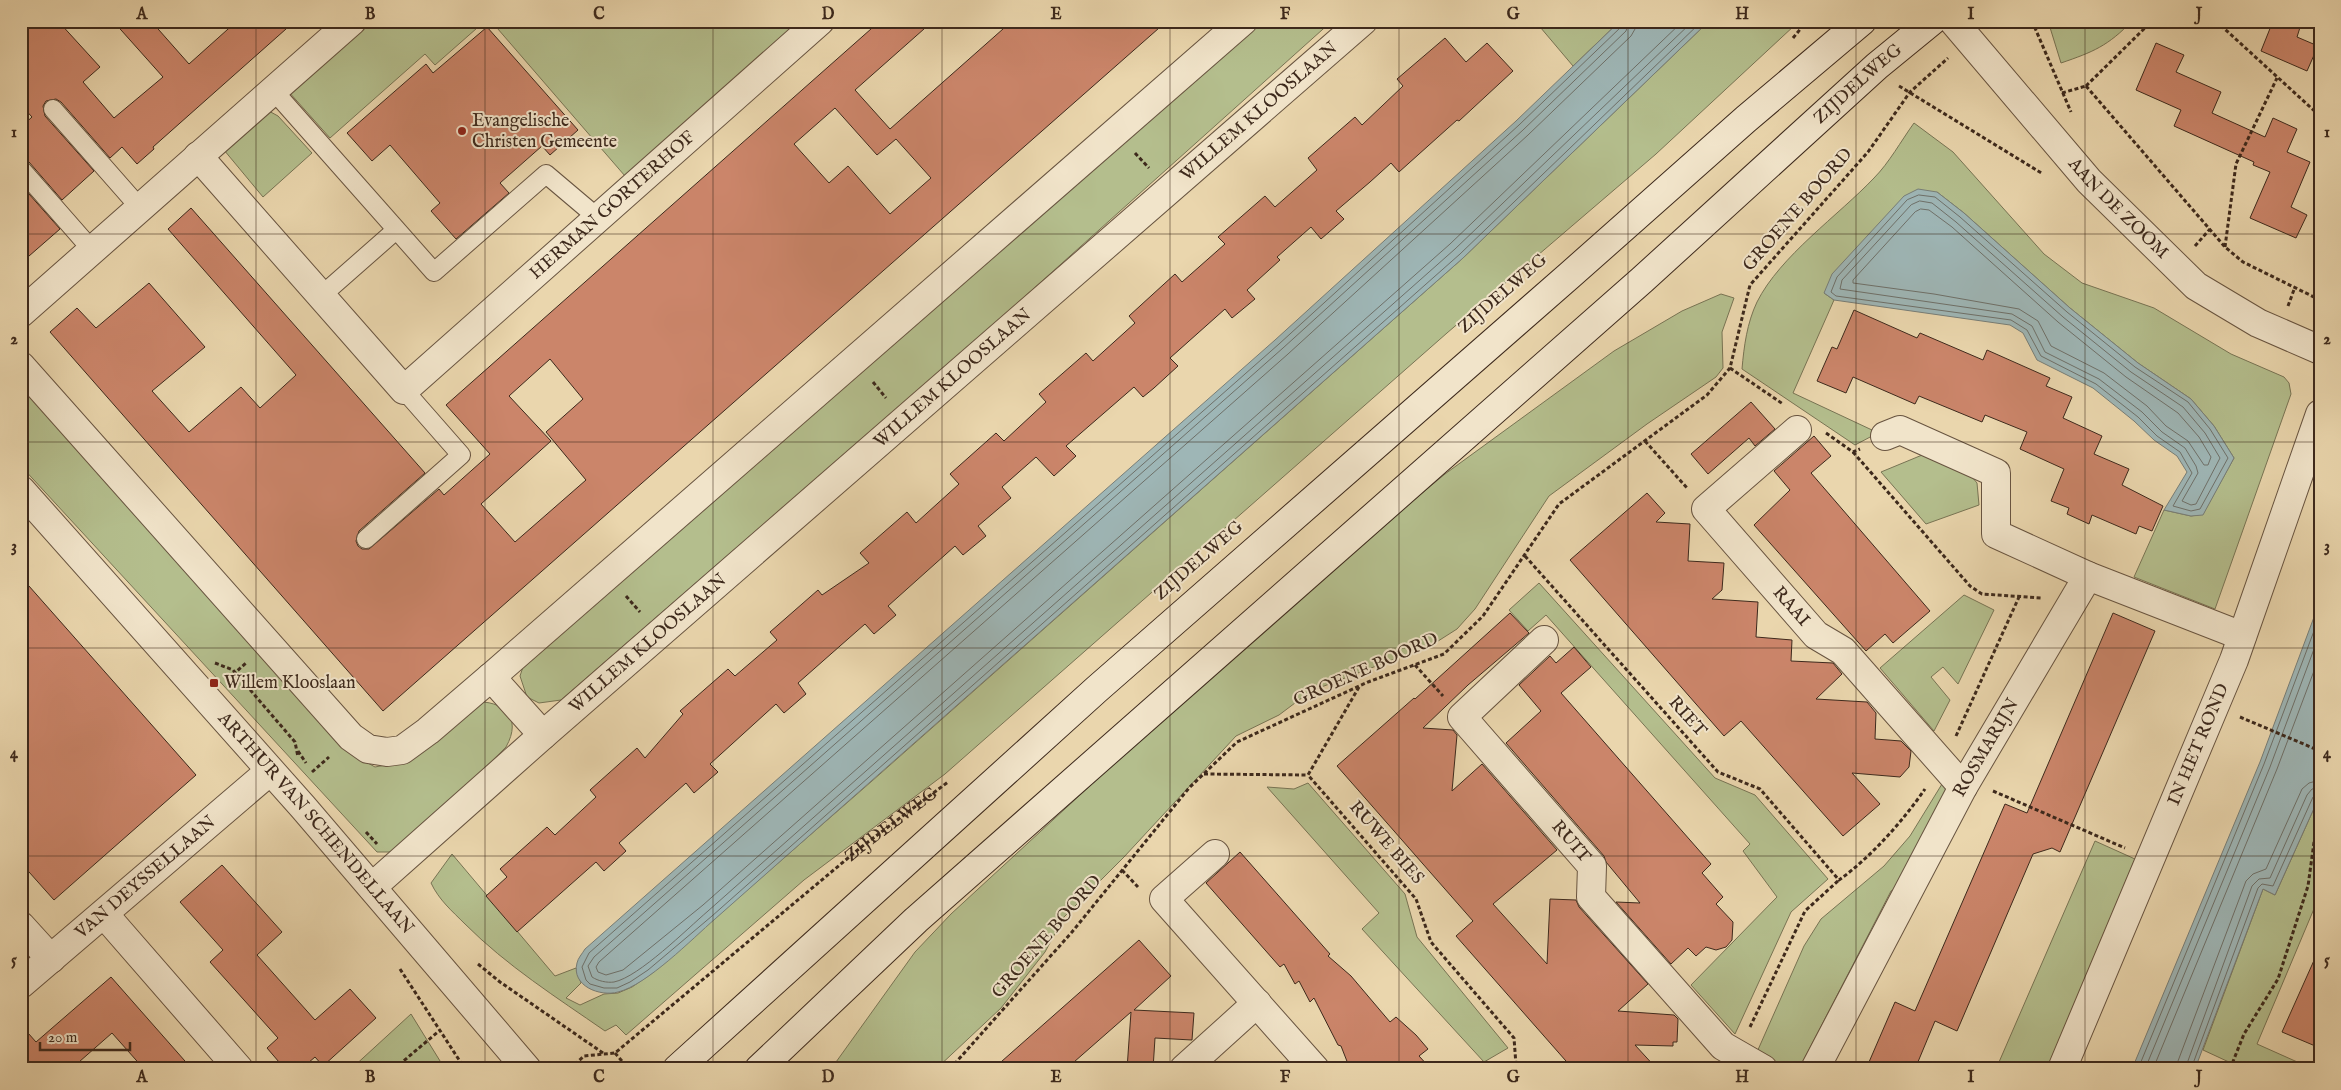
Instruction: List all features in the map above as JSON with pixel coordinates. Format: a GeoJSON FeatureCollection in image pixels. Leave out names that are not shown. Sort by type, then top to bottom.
{"type":"FeatureCollection","features":[{"type":"Feature","properties":{"kind":"street"},"geometry":{"type":"LineString","coordinates":[[21,313],[352,21]]}},
{"type":"Feature","properties":{"kind":"street","name":"HERMAN GORTERHOF"},"geometry":{"type":"LineString","coordinates":[[404,390],[820,21]]}},
{"type":"Feature","properties":{"kind":"street"},"geometry":{"type":"LineString","coordinates":[[21,366],[352,737],[368,749],[387,752],[402,750],[428,731],[491,677],[1243,21]]}},
{"type":"Feature","properties":{"kind":"street","name":"WILLEM KLOOSLAAN"},"geometry":{"type":"LineString","coordinates":[[372,887],[543,735],[1363,21]]}},
{"type":"Feature","properties":{"kind":"street","name":"ZIJDELWEG"},"geometry":{"type":"LineString","coordinates":[[677,1069],[1098,689],[1563,282],[1746,119],[1862,21]]}},
{"type":"Feature","properties":{"kind":"street","name":"ZIJDELWEG"},"geometry":{"type":"LineString","coordinates":[[758,1069],[916,920],[1642,280],[1877,66],[1932,21]]}},
{"type":"Feature","properties":{"kind":"street","name":"AAN DE ZOOM"},"geometry":{"type":"LineString","coordinates":[[1954,21],[2089,181],[2196,286],[2258,323],[2320,350]]}},
{"type":"Feature","properties":{"kind":"street"},"geometry":{"type":"LineString","coordinates":[[198,156],[404,390]]}},
{"type":"Feature","properties":{"kind":"street","name":"IN HET ROND"},"geometry":{"type":"LineString","coordinates":[[2062,1069],[2221,692],[2320,414]]}},
{"type":"Feature","properties":{"kind":"street"},"geometry":{"type":"LineString","coordinates":[[1706,509],[1797,430]]}},
{"type":"Feature","properties":{"kind":"street"},"geometry":{"type":"LineString","coordinates":[[1885,436],[1900,430],[1996,473],[1996,534],[2088,576],[2242,636]]}},
{"type":"Feature","properties":{"kind":"street","name":"ARTHUR VAN SCHENDELLAAN"},"geometry":{"type":"LineString","coordinates":[[21,490],[372,887],[527,1069]]}},
{"type":"Feature","properties":{"kind":"street","name":"RAAI"},"geometry":{"type":"LineString","coordinates":[[1706,509],[1816,635],[1843,651],[1942,766],[1965,784]]}},
{"type":"Feature","properties":{"kind":"street","name":"ROSMARIJN"},"geometry":{"type":"LineString","coordinates":[[1815,1069],[1965,784],[2088,576]]}},
{"type":"Feature","properties":{"kind":"street"},"geometry":{"type":"LineString","coordinates":[[1462,717],[1544,640]]}},
{"type":"Feature","properties":{"kind":"street"},"geometry":{"type":"LineString","coordinates":[[491,677],[543,735]]}},
{"type":"Feature","properties":{"kind":"street","name":"RUIT"},"geometry":{"type":"LineString","coordinates":[[1462,717],[1592,866],[1591,897],[1723,1046],[1763,1069]]}},
{"type":"Feature","properties":{"kind":"street","name":"VAN DEYSSELLAAN"},"geometry":{"type":"LineString","coordinates":[[21,984],[270,771]]}},
{"type":"Feature","properties":{"kind":"street"},"geometry":{"type":"LineString","coordinates":[[1215,854],[1164,899],[1315,1069]]}},
{"type":"Feature","properties":{"kind":"street"},"geometry":{"type":"LineString","coordinates":[[104,914],[239,1069]]}},
{"type":"Feature","properties":{"kind":"street"},"geometry":{"type":"LineString","coordinates":[[21,926],[51,959]]}},
{"type":"Feature","properties":{"kind":"street"},"geometry":{"type":"LineString","coordinates":[[1184,1069],[1257,1003]]}},
{"type":"Feature","properties":{"kind":"lane"},"geometry":{"type":"LineString","coordinates":[[273,90],[434,272],[546,174],[598,218]]}},
{"type":"Feature","properties":{"kind":"lane"},"geometry":{"type":"LineString","coordinates":[[53,109],[140,208]]}},
{"type":"Feature","properties":{"kind":"lane"},"geometry":{"type":"LineString","coordinates":[[21,169],[92,250]]}},
{"type":"Feature","properties":{"kind":"lane"},"geometry":{"type":"LineString","coordinates":[[321,296],[396,230]]}},
{"type":"Feature","properties":{"kind":"lane"},"geometry":{"type":"LineString","coordinates":[[366,539],[461,455],[404,390]]}},
{"type":"Feature","properties":{"kind":"path"},"geometry":{"type":"LineString","coordinates":[[1789,42],[1807,21]]}},
{"type":"Feature","properties":{"kind":"path"},"geometry":{"type":"LineString","coordinates":[[2032,21],[2075,120]]}},
{"type":"Feature","properties":{"kind":"path"},"geometry":{"type":"LineString","coordinates":[[2062,92],[2086,86],[2152,21]]}},
{"type":"Feature","properties":{"kind":"path"},"geometry":{"type":"LineString","coordinates":[[2216,21],[2319,114]]}},
{"type":"Feature","properties":{"kind":"path"},"geometry":{"type":"LineString","coordinates":[[2225,247],[2236,164],[2278,78]]}},
{"type":"Feature","properties":{"kind":"path"},"geometry":{"type":"LineString","coordinates":[[2086,86],[2225,247],[2243,262],[2320,298]]}},
{"type":"Feature","properties":{"kind":"path","name":"GROENE BOORD"},"geometry":{"type":"LineString","coordinates":[[950,1069],[1072,932],[1189,788],[1237,742],[1359,686],[1444,654],[1476,623],[1559,504],[1707,395],[1730,368],[1750,285],[1868,152],[1910,92],[2045,176]]}},
{"type":"Feature","properties":{"kind":"path"},"geometry":{"type":"LineString","coordinates":[[1116,132],[1169,190]]}},
{"type":"Feature","properties":{"kind":"path"},"geometry":{"type":"LineString","coordinates":[[854,361],[906,420]]}},
{"type":"Feature","properties":{"kind":"path"},"geometry":{"type":"LineString","coordinates":[[1645,441],[1706,509]]}},
{"type":"Feature","properties":{"kind":"path"},"geometry":{"type":"LineString","coordinates":[[1853,452],[1970,586],[1982,594],[2073,600]]}},
{"type":"Feature","properties":{"kind":"path","name":"RIET"},"geometry":{"type":"LineString","coordinates":[[1524,556],[1718,772],[1760,789],[1839,880]]}},
{"type":"Feature","properties":{"kind":"path"},"geometry":{"type":"LineString","coordinates":[[608,575],[659,634]]}},
{"type":"Feature","properties":{"kind":"path"},"geometry":{"type":"LineString","coordinates":[[1737,1054],[1805,911],[1839,880],[1852,871],[1912,809],[1942,766],[2019,597]]}},
{"type":"Feature","properties":{"kind":"path"},"geometry":{"type":"LineString","coordinates":[[224,683],[269,644]]}},
{"type":"Feature","properties":{"kind":"path"},"geometry":{"type":"LineString","coordinates":[[1415,665],[1462,717]]}},
{"type":"Feature","properties":{"kind":"path"},"geometry":{"type":"LineString","coordinates":[[1204,774],[1308,775],[1359,686]]}},
{"type":"Feature","properties":{"kind":"path"},"geometry":{"type":"LineString","coordinates":[[277,723],[294,742],[296,749],[312,773],[352,737]]}},
{"type":"Feature","properties":{"kind":"path"},"geometry":{"type":"LineString","coordinates":[[2268,729],[2320,752]]}},
{"type":"Feature","properties":{"kind":"path","name":"RUWE BIES"},"geometry":{"type":"LineString","coordinates":[[1308,775],[1416,899],[1431,942],[1514,1038],[1516,1068]]}},
{"type":"Feature","properties":{"kind":"path","name":"ZIJDELWEG"},"geometry":{"type":"LineString","coordinates":[[615,1053],[860,848],[951,779]]}},
{"type":"Feature","properties":{"kind":"path"},"geometry":{"type":"LineString","coordinates":[[1965,784],[2150,859]]}},
{"type":"Feature","properties":{"kind":"path"},"geometry":{"type":"LineString","coordinates":[[2230,1069],[2244,1034],[2278,979],[2308,886],[2315,835],[2320,825]]}},
{"type":"Feature","properties":{"kind":"path"},"geometry":{"type":"LineString","coordinates":[[470,957],[500,982],[603,1053]]}},
{"type":"Feature","properties":{"kind":"path"},"geometry":{"type":"LineString","coordinates":[[394,1069],[439,1031],[465,1069]]}},
{"type":"Feature","properties":{"kind":"path"},"geometry":{"type":"LineString","coordinates":[[570,1069],[584,1056],[615,1053],[629,1069]]}},
{"type":"Feature","properties":{"kind":"green space"},"geometry":{"type":"Polygon","coordinates":[[[367,21],[485,21],[435,65],[425,54],[330,138],[288,91],[367,21]]]}},
{"type":"Feature","properties":{"kind":"green space"},"geometry":{"type":"Polygon","coordinates":[[[491,21],[801,21],[625,176],[491,21]]]}},
{"type":"Feature","properties":{"kind":"green space"},"geometry":{"type":"Polygon","coordinates":[[[1249,21],[1332,21],[983,334],[561,700],[539,703],[527,697],[520,676],[525,661],[1249,21]]]}},
{"type":"Feature","properties":{"kind":"green space"},"geometry":{"type":"Polygon","coordinates":[[[1535,21],[1620,21],[1573,66],[1535,21]]]}},
{"type":"Feature","properties":{"kind":"green space"},"geometry":{"type":"Polygon","coordinates":[[[1709,21],[1791,21],[1795,25],[1656,154],[1447,333],[945,774],[804,880],[626,1035],[616,1025],[605,1031],[532,980],[481,939],[438,895],[431,883],[452,854],[555,976],[576,968],[581,983],[566,998],[580,1005],[604,994],[618,993],[632,987],[651,974],[1463,258],[1709,21]]]}},
{"type":"Feature","properties":{"kind":"green space"},"geometry":{"type":"Polygon","coordinates":[[[2048,21],[2132,21],[2115,37],[2100,47],[2061,63],[2048,21]]]}},
{"type":"Feature","properties":{"kind":"green space"},"geometry":{"type":"Polygon","coordinates":[[[267,110],[278,116],[312,153],[263,197],[224,150],[267,110]]]}},
{"type":"Feature","properties":{"kind":"green space"},"geometry":{"type":"Polygon","coordinates":[[[1914,123],[1953,152],[2044,254],[2082,283],[2154,308],[2231,354],[2284,377],[2289,383],[2291,394],[2215,609],[2134,577],[2164,510],[2191,516],[2203,514],[2234,458],[2214,426],[2191,399],[2138,363],[2070,308],[1964,213],[1937,192],[1824,293],[1834,300],[1793,393],[1872,430],[1874,435],[1855,445],[1742,369],[1748,326],[1757,302],[1767,285],[1795,252],[1879,172],[1914,123]]]}},
{"type":"Feature","properties":{"kind":"green space"},"geometry":{"type":"Polygon","coordinates":[[[1721,294],[1734,298],[1722,332],[1723,368],[1716,377],[1647,424],[1549,496],[1475,609],[1457,629],[1435,643],[1311,691],[1279,715],[1236,736],[1124,857],[1064,917],[1045,952],[1001,1008],[936,1069],[831,1069],[915,952],[951,914],[1182,701],[1373,534],[1445,474],[1614,351],[1682,311],[1721,294]]]}},
{"type":"Feature","properties":{"kind":"green space"},"geometry":{"type":"Polygon","coordinates":[[[21,379],[350,753],[375,767],[401,762],[474,702],[494,704],[507,712],[511,719],[512,727],[511,736],[506,747],[415,837],[394,852],[377,852],[21,466],[21,379]]]}},
{"type":"Feature","properties":{"kind":"green space"},"geometry":{"type":"Polygon","coordinates":[[[1927,453],[1972,477],[1977,483],[1979,505],[1926,524],[1881,472],[1927,453]]]}},
{"type":"Feature","properties":{"kind":"green space"},"geometry":{"type":"Polygon","coordinates":[[[1539,583],[1715,778],[1755,795],[1828,879],[1791,912],[1735,1034],[1691,985],[1777,897],[1743,851],[1750,844],[1546,615],[1528,631],[1509,610],[1539,583]]]}},
{"type":"Feature","properties":{"kind":"green space"},"geometry":{"type":"Polygon","coordinates":[[[1964,595],[1994,610],[1958,684],[1943,667],[1931,677],[1950,700],[1934,731],[1880,668],[1964,595]]]}},
{"type":"Feature","properties":{"kind":"green space"},"geometry":{"type":"Polygon","coordinates":[[[1308,783],[1405,894],[1417,937],[1508,1048],[1484,1062],[1362,929],[1379,913],[1267,787],[1294,789],[1308,783]]]}},
{"type":"Feature","properties":{"kind":"green space"},"geometry":{"type":"Polygon","coordinates":[[[1942,784],[1950,792],[1899,887],[1891,891],[1799,1069],[1786,1069],[1757,1052],[1804,946],[1821,919],[1884,866],[1910,836],[1942,784]]]}},
{"type":"Feature","properties":{"kind":"green space"},"geometry":{"type":"Polygon","coordinates":[[[2320,795],[2320,905],[2316,904],[2257,1044],[2313,1069],[2244,1069],[2203,1050],[2263,889],[2275,895],[2320,795]]]}},
{"type":"Feature","properties":{"kind":"green space"},"geometry":{"type":"Polygon","coordinates":[[[2095,841],[2135,859],[2047,1069],[1996,1069],[2095,841]]]}},
{"type":"Feature","properties":{"kind":"green space"},"geometry":{"type":"Polygon","coordinates":[[[411,1014],[445,1069],[351,1069],[411,1014]]]}},
{"type":"Feature","properties":{"kind":"water"},"geometry":{"type":"Polygon","coordinates":[[[1620,21],[1709,21],[1463,258],[669,960],[630,988],[618,992],[603,993],[588,988],[583,984],[578,978],[576,971],[579,958],[585,949],[1275,340],[1516,121],[1620,21]]]}},
{"type":"Feature","properties":{"kind":"water"},"geometry":{"type":"Polygon","coordinates":[[[1918,189],[1937,192],[1964,213],[2070,308],[2138,363],[2191,399],[2214,426],[2234,458],[2203,515],[2191,516],[2164,510],[2187,472],[2177,456],[2154,440],[2093,388],[2037,360],[2023,333],[2010,325],[1834,300],[1824,293],[1832,274],[1904,196],[1918,189]]]}},
{"type":"Feature","properties":{"kind":"water"},"geometry":{"type":"Polygon","coordinates":[[[2320,601],[2320,795],[2275,895],[2263,889],[2195,1069],[2132,1069],[2260,762],[2320,601]]]}},
{"type":"Feature","properties":{"kind":"building"},"geometry":{"type":"Polygon","coordinates":[[[21,21],[58,21],[100,67],[83,82],[114,118],[163,77],[113,21],[151,21],[189,64],[237,21],[295,21],[153,147],[154,149],[137,164],[122,147],[110,158],[61,102],[56,99],[46,101],[43,106],[45,116],[94,171],[62,200],[29,162],[21,159],[21,127],[32,117],[21,105],[21,21]]]}},
{"type":"Feature","properties":{"kind":"building"},"geometry":{"type":"Polygon","coordinates":[[[880,21],[933,21],[855,90],[890,129],[1012,21],[1167,21],[383,711],[50,332],[77,308],[96,328],[149,283],[205,347],[152,391],[189,432],[241,387],[260,408],[296,375],[168,229],[191,208],[425,473],[359,531],[356,541],[362,549],[369,549],[439,489],[444,495],[490,454],[446,405],[880,21]],[[835,108],[794,144],[829,183],[848,166],[890,214],[931,178],[896,139],[877,155],[835,108]],[[550,359],[509,396],[551,441],[481,504],[515,542],[586,480],[546,432],[583,399],[550,359]]]}},
{"type":"Feature","properties":{"kind":"building"},"geometry":{"type":"Polygon","coordinates":[[[2273,21],[2302,21],[2297,37],[2318,46],[2307,71],[2261,51],[2273,21]]]}},
{"type":"Feature","properties":{"kind":"building","name":"Evangelische Christen Gemeente"},"geometry":{"type":"Polygon","coordinates":[[[487,27],[578,130],[550,155],[542,146],[500,183],[509,193],[456,239],[431,211],[440,203],[390,145],[372,161],[347,133],[426,64],[433,73],[487,27]]]}},
{"type":"Feature","properties":{"kind":"building"},"geometry":{"type":"Polygon","coordinates":[[[1445,38],[1466,62],[1487,43],[1513,71],[1459,121],[1457,120],[1399,172],[1391,163],[1336,211],[1344,219],[1321,239],[1311,227],[1277,257],[1280,260],[1247,290],[1255,299],[1232,318],[1225,309],[1170,358],[1178,366],[1154,388],[1143,397],[1134,387],[1066,446],[1076,456],[1054,476],[1036,457],[1002,487],[1011,498],[978,526],[986,536],[963,555],[955,546],[888,606],[896,615],[874,634],[865,624],[798,683],[806,694],[784,713],[776,704],[710,764],[718,772],[694,793],[686,783],[619,843],[626,851],[604,871],[596,862],[517,932],[486,896],[507,877],[500,869],[547,827],[555,835],[596,797],[590,790],[637,748],[645,758],[683,714],[680,711],[728,669],[735,676],[777,640],[770,632],[818,590],[822,595],[869,563],[860,553],[907,512],[916,523],[959,484],[950,474],[996,433],[1004,441],[1046,402],[1039,394],[1086,353],[1093,361],[1135,323],[1129,316],[1175,274],[1182,282],[1225,244],[1218,237],[1265,196],[1275,207],[1317,170],[1308,158],[1355,117],[1362,125],[1403,86],[1397,79],[1445,38]]]}},
{"type":"Feature","properties":{"kind":"building"},"geometry":{"type":"Polygon","coordinates":[[[2156,43],[2184,55],[2176,72],[2221,92],[2212,113],[2265,137],[2273,118],[2297,129],[2287,152],[2310,162],[2291,207],[2307,215],[2296,238],[2250,218],[2270,172],[2253,165],[2254,162],[2174,126],[2181,110],[2136,90],[2156,43]]]}},
{"type":"Feature","properties":{"kind":"building"},"geometry":{"type":"Polygon","coordinates":[[[21,185],[60,229],[21,263],[21,185]]]}},
{"type":"Feature","properties":{"kind":"building"},"geometry":{"type":"Polygon","coordinates":[[[1854,310],[1917,338],[1920,333],[1983,360],[1987,350],[2050,378],[2046,386],[2072,397],[2063,418],[2102,436],[2094,454],[2129,469],[2122,485],[2163,506],[2152,531],[2139,526],[2136,534],[2092,515],[2089,524],[2067,514],[2069,508],[2051,501],[2064,469],[2020,449],[2027,432],[1985,415],[1982,422],[1919,396],[1915,404],[1853,377],[1846,393],[1817,381],[1832,347],[1837,349],[1854,310]]]}},
{"type":"Feature","properties":{"kind":"building"},"geometry":{"type":"Polygon","coordinates":[[[1751,402],[1775,429],[1755,446],[1749,438],[1708,474],[1691,454],[1751,402]]]}},
{"type":"Feature","properties":{"kind":"building"},"geometry":{"type":"Polygon","coordinates":[[[1814,436],[1831,456],[1811,473],[1930,611],[1893,643],[1885,634],[1866,651],[1754,525],[1790,490],[1774,471],[1814,436]]]}},
{"type":"Feature","properties":{"kind":"building"},"geometry":{"type":"Polygon","coordinates":[[[1647,493],[1665,513],[1656,522],[1690,524],[1688,561],[1724,563],[1722,590],[1712,599],[1758,602],[1756,637],[1792,640],[1791,661],[1833,663],[1842,674],[1816,699],[1867,702],[1876,713],[1875,739],[1901,741],[1911,751],[1909,767],[1900,777],[1852,773],[1880,804],[1843,836],[1741,721],[1724,736],[1570,560],[1647,493]]]}},
{"type":"Feature","properties":{"kind":"building"},"geometry":{"type":"Polygon","coordinates":[[[21,577],[196,775],[54,900],[21,863],[21,577]]]}},
{"type":"Feature","properties":{"kind":"building"},"geometry":{"type":"Polygon","coordinates":[[[1510,613],[1529,633],[1468,685],[1423,728],[1453,730],[1457,735],[1452,791],[1482,764],[1557,850],[1493,904],[1547,964],[1550,899],[1576,900],[1579,907],[1648,984],[1618,1011],[1674,1015],[1678,1019],[1677,1042],[1673,1042],[1673,1046],[1635,1045],[1657,1069],[1573,1069],[1456,936],[1473,921],[1337,766],[1510,613]]]}},
{"type":"Feature","properties":{"kind":"building"},"geometry":{"type":"Polygon","coordinates":[[[2113,613],[2155,631],[2060,852],[2052,848],[2033,854],[1957,1031],[1935,1021],[1915,1069],[1866,1069],[1895,1002],[1915,1011],[2005,804],[2027,813],[2113,613]]]}},
{"type":"Feature","properties":{"kind":"building"},"geometry":{"type":"Polygon","coordinates":[[[1574,647],[1591,667],[1561,693],[1711,864],[1702,873],[1723,897],[1716,904],[1733,922],[1732,940],[1726,947],[1716,950],[1706,947],[1696,956],[1688,948],[1671,964],[1616,902],[1640,903],[1606,862],[1604,856],[1506,743],[1541,711],[1519,685],[1550,656],[1556,663],[1574,647]]]}},
{"type":"Feature","properties":{"kind":"building"},"geometry":{"type":"Polygon","coordinates":[[[1240,852],[1330,954],[1328,956],[1351,976],[1390,1022],[1396,1017],[1416,1035],[1428,1049],[1419,1056],[1431,1069],[1350,1069],[1341,1046],[1338,1045],[1314,998],[1310,1002],[1299,981],[1295,984],[1284,964],[1280,967],[1206,883],[1240,852]]]}},
{"type":"Feature","properties":{"kind":"building"},"geometry":{"type":"Polygon","coordinates":[[[222,865],[282,932],[257,955],[315,1020],[350,989],[376,1018],[323,1066],[315,1057],[301,1069],[285,1069],[267,1048],[278,1038],[210,962],[223,950],[180,902],[222,865]]]}},
{"type":"Feature","properties":{"kind":"building"},"geometry":{"type":"Polygon","coordinates":[[[1139,940],[1171,976],[1134,1010],[1194,1013],[1192,1040],[1155,1038],[1153,1069],[1127,1069],[1131,1012],[1066,1069],[993,1069],[1139,940]]]}},
{"type":"Feature","properties":{"kind":"building"},"geometry":{"type":"Polygon","coordinates":[[[2320,947],[2320,1048],[2282,1032],[2320,947]]]}},
{"type":"Feature","properties":{"kind":"building"},"geometry":{"type":"Polygon","coordinates":[[[111,977],[192,1069],[144,1069],[112,1033],[71,1069],[21,1069],[21,1025],[36,1042],[111,977]]]}},
{"type":"Feature","properties":{"kind":"place","name":"Evangelische Christen Gemeente"},"geometry":{"type":"Point","coordinates":[462,131]}},
{"type":"Feature","properties":{"kind":"place","name":"Willem Klooslaan"},"geometry":{"type":"Point","coordinates":[214,683]}}]}
